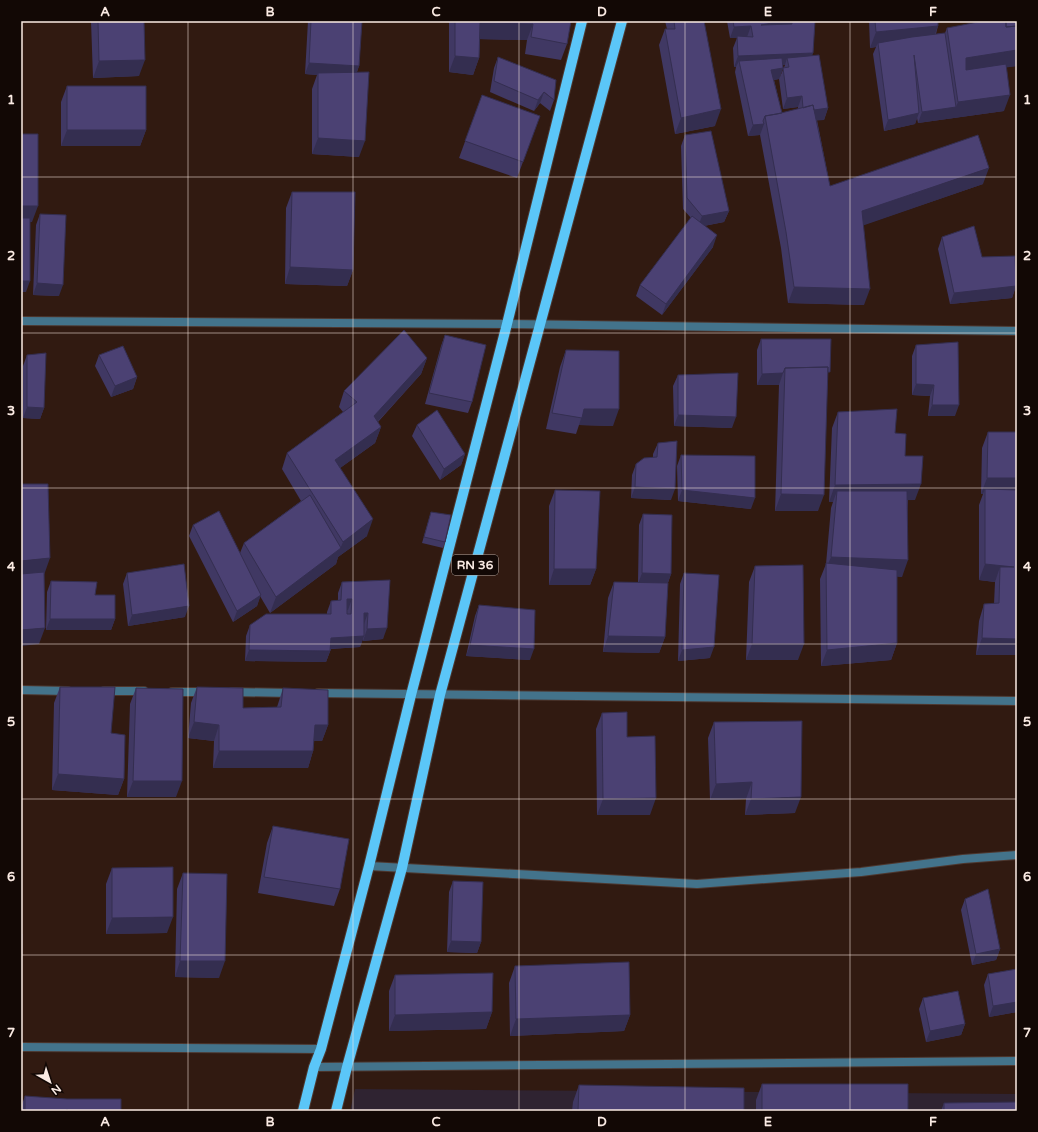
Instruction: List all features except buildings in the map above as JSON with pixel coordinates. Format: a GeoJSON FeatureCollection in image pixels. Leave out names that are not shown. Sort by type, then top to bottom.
{"type":"FeatureCollection","features":[{"type":"Feature","properties":{"kind":"main road","name":"RN 36"},"geometry":{"type":"LineString","coordinates":[[303,1111],[314,1067],[321,1049],[369,866],[411,695],[507,324],[582,21]]}},
{"type":"Feature","properties":{"kind":"main road","name":"RN 36"},"geometry":{"type":"LineString","coordinates":[[336,1111],[402,868],[440,695],[622,21]]}},
{"type":"Feature","properties":{"kind":"street"},"geometry":{"type":"LineString","coordinates":[[21,321],[539,324],[1017,331]]}},
{"type":"Feature","properties":{"kind":"street"},"geometry":{"type":"LineString","coordinates":[[21,690],[77,691]]}},
{"type":"Feature","properties":{"kind":"street"},"geometry":{"type":"LineString","coordinates":[[93,691],[148,692]]}},
{"type":"Feature","properties":{"kind":"street"},"geometry":{"type":"LineString","coordinates":[[164,692],[1017,701]]}},
{"type":"Feature","properties":{"kind":"street"},"geometry":{"type":"LineString","coordinates":[[369,866],[697,884],[861,872],[964,859],[1017,855]]}},
{"type":"Feature","properties":{"kind":"street"},"geometry":{"type":"LineString","coordinates":[[21,1047],[321,1049]]}},
{"type":"Feature","properties":{"kind":"street"},"geometry":{"type":"LineString","coordinates":[[314,1067],[1017,1061]]}},
{"type":"Feature","properties":{"kind":"shaded area"},"geometry":{"type":"Polygon","coordinates":[[[355,1089],[1017,1094],[1017,1111],[350,1111],[355,1089]]]}}]}
